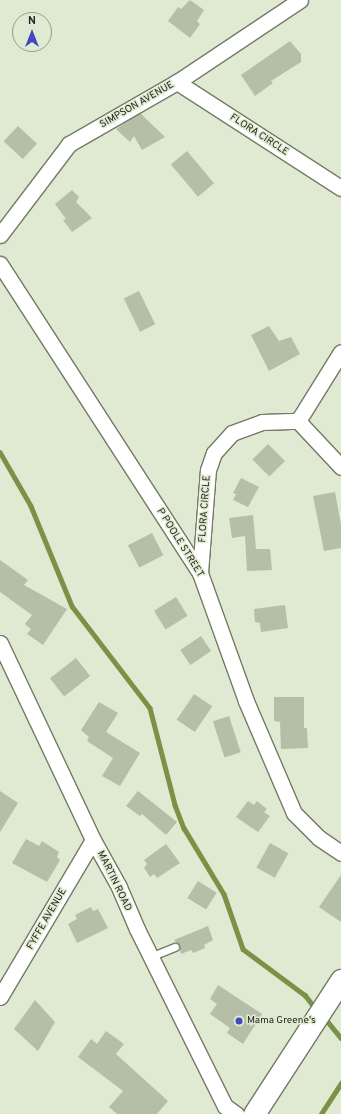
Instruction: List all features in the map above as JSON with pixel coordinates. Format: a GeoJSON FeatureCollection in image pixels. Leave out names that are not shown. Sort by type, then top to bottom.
{"type":"FeatureCollection","features":[{"type":"Feature","properties":{"kind":"main road"},"geometry":{"type":"LineString","coordinates":[[254,1114],[341,980]]}},
{"type":"Feature","properties":{"kind":"street","name":"SIMPSON AVENUE"},"geometry":{"type":"LineString","coordinates":[[0,235],[69,144],[177,82],[300,0]]}},
{"type":"Feature","properties":{"kind":"street","name":"FLORA CIRCLE"},"geometry":{"type":"LineString","coordinates":[[177,82],[341,188]]}},
{"type":"Feature","properties":{"kind":"street","name":"P POOLE STREET"},"geometry":{"type":"LineString","coordinates":[[0,264],[200,573],[246,701],[294,813],[319,838],[341,853]]}},
{"type":"Feature","properties":{"kind":"street"},"geometry":{"type":"LineString","coordinates":[[341,352],[298,421],[341,467]]}},
{"type":"Feature","properties":{"kind":"street","name":"FLORA CIRCLE"},"geometry":{"type":"LineString","coordinates":[[200,573],[208,470],[214,453],[232,433],[262,422],[298,421]]}},
{"type":"Feature","properties":{"kind":"street","name":"MARTIN ROAD"},"geometry":{"type":"LineString","coordinates":[[0,643],[93,840],[119,887],[150,957],[225,1106],[236,1114]]}},
{"type":"Feature","properties":{"kind":"street","name":"FYFFE AVENUE"},"geometry":{"type":"LineString","coordinates":[[0,997],[93,840]]}},
{"type":"Feature","properties":{"kind":"lane"},"geometry":{"type":"LineString","coordinates":[[150,957],[175,947]]}},
{"type":"Feature","properties":{"kind":"building"},"geometry":{"type":"Polygon","coordinates":[[[190,0],[204,10],[197,21],[200,24],[190,38],[168,21],[178,7],[181,9],[190,0]]]}},
{"type":"Feature","properties":{"kind":"building"},"geometry":{"type":"Polygon","coordinates":[[[290,41],[301,54],[301,62],[271,81],[273,83],[255,96],[241,75],[290,41]]]}},
{"type":"Feature","properties":{"kind":"building"},"geometry":{"type":"Polygon","coordinates":[[[140,113],[165,137],[142,150],[134,136],[130,142],[116,129],[140,113]]]}},
{"type":"Feature","properties":{"kind":"building"},"geometry":{"type":"Polygon","coordinates":[[[18,126],[37,144],[23,159],[4,141],[18,126]]]}},
{"type":"Feature","properties":{"kind":"building"},"geometry":{"type":"Polygon","coordinates":[[[187,151],[214,183],[198,197],[171,164],[187,151]]]}},
{"type":"Feature","properties":{"kind":"building"},"geometry":{"type":"Polygon","coordinates":[[[72,190],[79,197],[76,202],[92,218],[72,232],[63,220],[66,219],[55,204],[72,190]]]}},
{"type":"Feature","properties":{"kind":"building"},"geometry":{"type":"Polygon","coordinates":[[[139,291],[155,324],[140,332],[124,298],[139,291]]]}},
{"type":"Feature","properties":{"kind":"building"},"geometry":{"type":"Polygon","coordinates":[[[269,326],[279,341],[291,337],[300,354],[269,371],[251,335],[269,326]]]}},
{"type":"Feature","properties":{"kind":"building"},"geometry":{"type":"Polygon","coordinates":[[[268,444],[285,461],[269,477],[252,460],[268,444]]]}},
{"type":"Feature","properties":{"kind":"building"},"geometry":{"type":"Polygon","coordinates":[[[241,478],[259,487],[248,507],[233,500],[236,494],[233,493],[241,478]]]}},
{"type":"Feature","properties":{"kind":"building"},"geometry":{"type":"Polygon","coordinates":[[[335,492],[341,525],[341,548],[324,551],[313,496],[335,492]]]}},
{"type":"Feature","properties":{"kind":"building"},"geometry":{"type":"Polygon","coordinates":[[[253,515],[256,549],[270,549],[272,570],[247,571],[245,536],[232,538],[229,518],[253,515]]]}},
{"type":"Feature","properties":{"kind":"building"},"geometry":{"type":"Polygon","coordinates":[[[152,533],[163,555],[139,568],[128,545],[152,533]]]}},
{"type":"Feature","properties":{"kind":"building"},"geometry":{"type":"Polygon","coordinates":[[[0,560],[28,580],[24,585],[67,609],[43,645],[27,634],[31,629],[25,624],[32,615],[0,592],[0,560]]]}},
{"type":"Feature","properties":{"kind":"building"},"geometry":{"type":"Polygon","coordinates":[[[176,597],[188,616],[166,629],[154,611],[176,597]]]}},
{"type":"Feature","properties":{"kind":"building"},"geometry":{"type":"Polygon","coordinates":[[[285,605],[288,628],[261,632],[260,623],[255,622],[254,609],[285,605]]]}},
{"type":"Feature","properties":{"kind":"building"},"geometry":{"type":"Polygon","coordinates":[[[201,636],[211,651],[190,665],[180,650],[201,636]]]}},
{"type":"Feature","properties":{"kind":"building"},"geometry":{"type":"Polygon","coordinates":[[[76,658],[90,676],[64,696],[50,678],[76,658]]]}},
{"type":"Feature","properties":{"kind":"building"},"geometry":{"type":"Polygon","coordinates":[[[194,694],[212,706],[195,732],[177,720],[194,694]]]}},
{"type":"Feature","properties":{"kind":"building"},"geometry":{"type":"Polygon","coordinates":[[[274,697],[304,697],[304,728],[307,728],[308,748],[281,749],[280,722],[274,721],[274,697]]]}},
{"type":"Feature","properties":{"kind":"building"},"geometry":{"type":"Polygon","coordinates":[[[99,702],[118,713],[106,732],[140,753],[120,786],[102,776],[113,758],[87,741],[89,737],[81,730],[99,702]]]}},
{"type":"Feature","properties":{"kind":"building"},"geometry":{"type":"Polygon","coordinates":[[[229,716],[241,752],[225,757],[213,721],[229,716]]]}},
{"type":"Feature","properties":{"kind":"building"},"geometry":{"type":"Polygon","coordinates":[[[0,791],[18,803],[0,832],[0,791]]]}},
{"type":"Feature","properties":{"kind":"building"},"geometry":{"type":"Polygon","coordinates":[[[138,791],[177,822],[166,835],[142,814],[140,816],[126,806],[138,791]]]}},
{"type":"Feature","properties":{"kind":"building"},"geometry":{"type":"Polygon","coordinates":[[[248,801],[254,805],[257,801],[267,809],[264,812],[270,816],[258,832],[236,817],[248,801]]]}},
{"type":"Feature","properties":{"kind":"building"},"geometry":{"type":"Polygon","coordinates":[[[26,839],[39,846],[42,841],[59,852],[57,857],[60,860],[47,882],[12,863],[26,839]]]}},
{"type":"Feature","properties":{"kind":"building"},"geometry":{"type":"Polygon","coordinates":[[[270,843],[288,853],[275,878],[256,867],[270,843]]]}},
{"type":"Feature","properties":{"kind":"building"},"geometry":{"type":"Polygon","coordinates":[[[166,844],[180,863],[157,878],[154,874],[150,877],[144,868],[147,864],[144,860],[166,844]]]}},
{"type":"Feature","properties":{"kind":"building"},"geometry":{"type":"Polygon","coordinates":[[[341,875],[341,922],[319,907],[341,875]]]}},
{"type":"Feature","properties":{"kind":"building"},"geometry":{"type":"Polygon","coordinates":[[[198,881],[217,893],[206,910],[187,898],[198,881]]]}},
{"type":"Feature","properties":{"kind":"building"},"geometry":{"type":"Polygon","coordinates":[[[91,907],[93,911],[98,909],[108,928],[77,943],[68,924],[77,919],[75,915],[91,907]]]}},
{"type":"Feature","properties":{"kind":"building"},"geometry":{"type":"Polygon","coordinates":[[[208,926],[213,940],[204,945],[205,948],[193,953],[191,950],[181,954],[179,945],[174,940],[208,926]]]}},
{"type":"Feature","properties":{"kind":"building","name":"Mama Greene's"},"geometry":{"type":"Polygon","coordinates":[[[218,985],[262,1014],[243,1044],[227,1033],[230,1028],[210,1014],[217,1004],[210,999],[218,985]]]}},
{"type":"Feature","properties":{"kind":"building"},"geometry":{"type":"Polygon","coordinates":[[[35,1000],[55,1022],[38,1051],[14,1029],[35,1000]]]}},
{"type":"Feature","properties":{"kind":"building"},"geometry":{"type":"Polygon","coordinates":[[[106,1031],[124,1044],[116,1054],[168,1101],[157,1114],[117,1114],[109,1107],[123,1091],[78,1057],[91,1039],[97,1044],[106,1031]]]}},
{"type":"Feature","properties":{"kind":"waterway"},"geometry":{"type":"LineString","coordinates":[[0,452],[31,506],[72,606],[150,708],[175,805],[184,828],[224,894],[243,949],[305,995],[316,1009]]}},
{"type":"Feature","properties":{"kind":"waterway"},"geometry":{"type":"LineString","coordinates":[[324,1017],[341,1038]]}},
{"type":"Feature","properties":{"kind":"waterway"},"geometry":{"type":"LineString","coordinates":[[321,1114],[341,1083]]}},
{"type":"Feature","properties":{"kind":"place","name":"Mama Greene's"},"geometry":{"type":"Point","coordinates":[239,1021]}}]}
